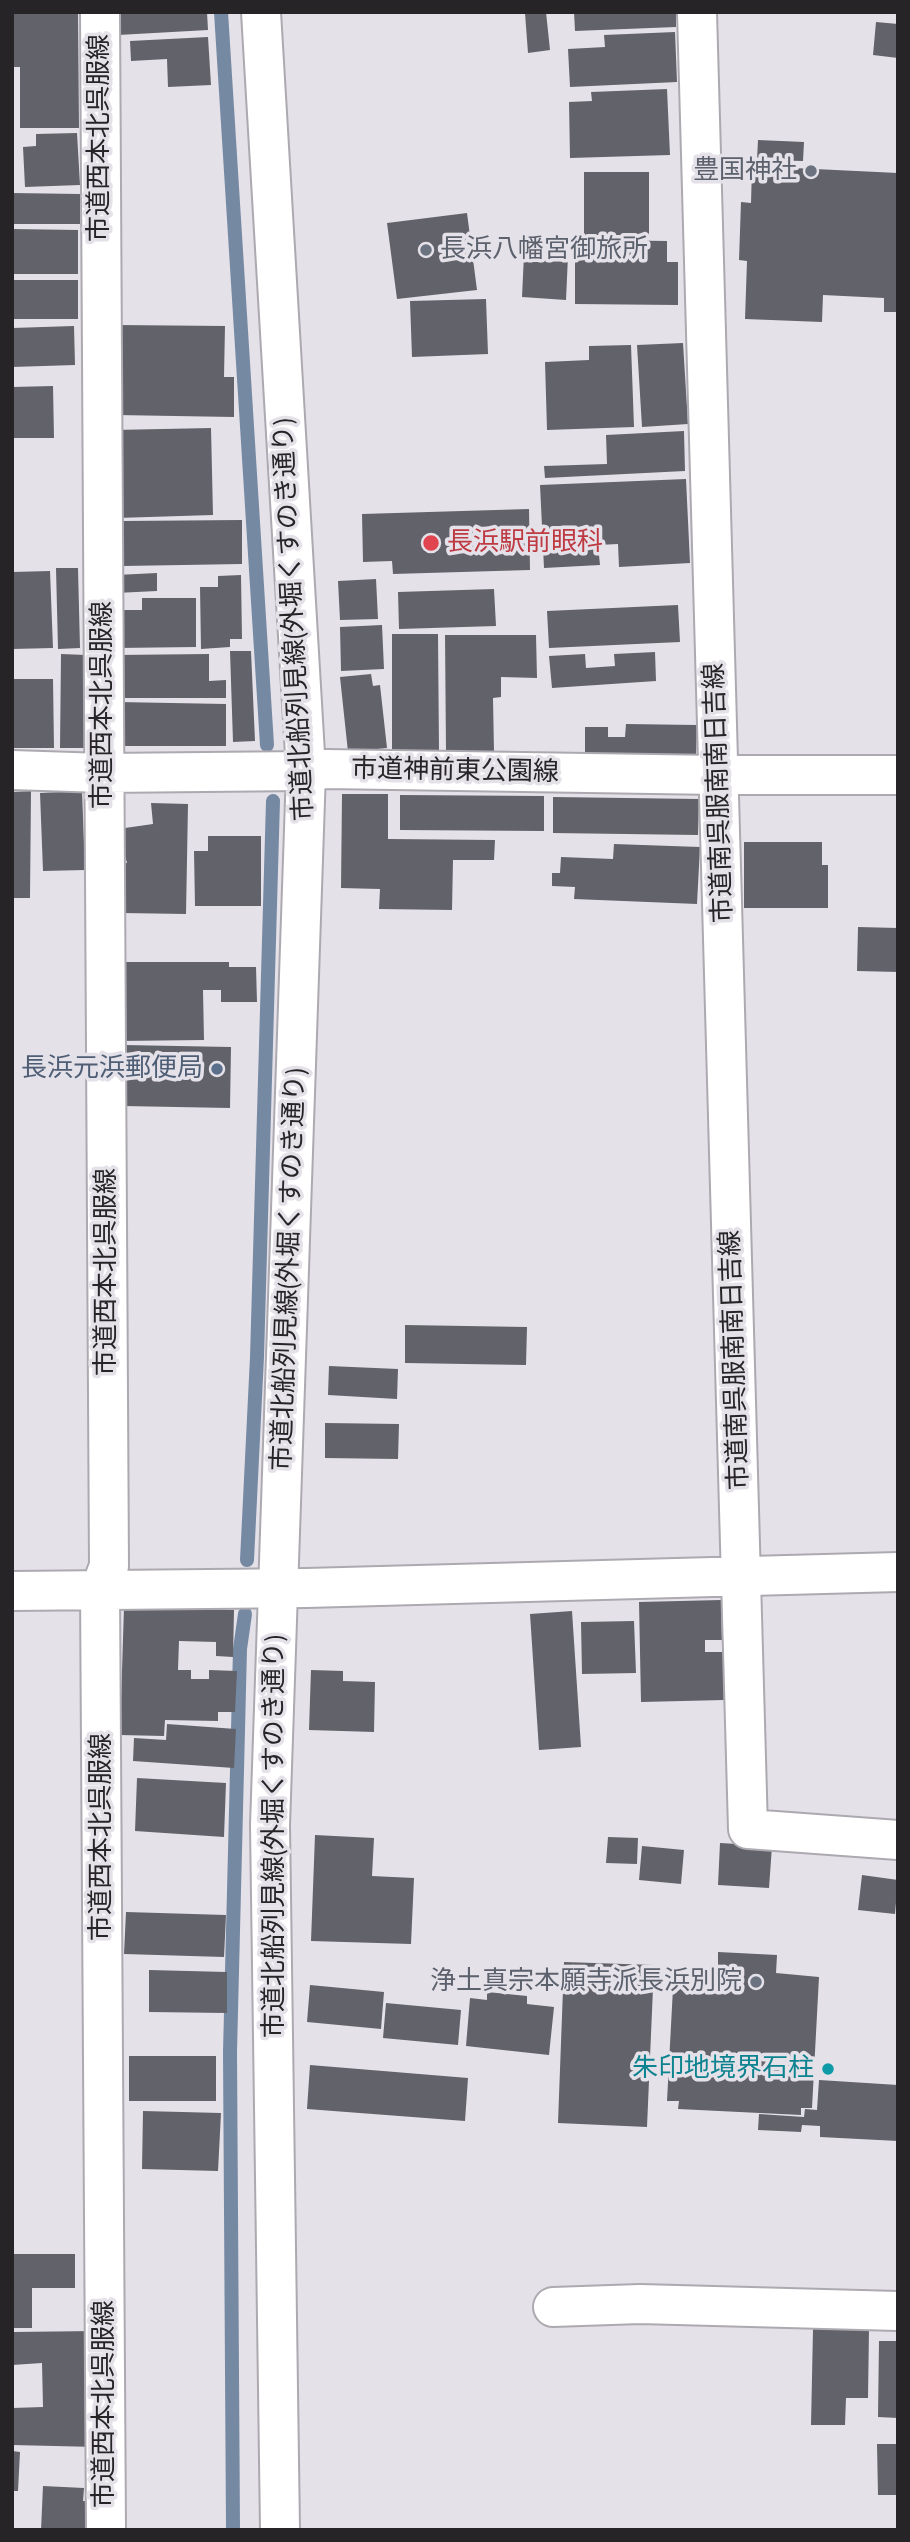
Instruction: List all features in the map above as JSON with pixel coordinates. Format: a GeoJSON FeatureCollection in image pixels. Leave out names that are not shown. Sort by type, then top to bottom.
{"type":"FeatureCollection","features":[{"type":"Feature","properties":{"kind":"street","name":"市道西本北呉服線"},"geometry":{"type":"LineString","coordinates":[[100,12],[109,1566],[100,1590],[106,2530]]}},
{"type":"Feature","properties":{"kind":"street","name":"市道北船列見線(外堀くすのき通り)"},"geometry":{"type":"LineString","coordinates":[[261,12],[306,771],[270,1825],[280,2530]]}},
{"type":"Feature","properties":{"kind":"street","name":"市道南呉服南南日吉線"},"geometry":{"type":"LineString","coordinates":[[697,12],[748,1829],[898,1840]]}},
{"type":"Feature","properties":{"kind":"street","name":"市道神前東公園線"},"geometry":{"type":"LineString","coordinates":[[12,770],[103,773],[327,769],[898,775]]}},
{"type":"Feature","properties":{"kind":"street"},"geometry":{"type":"LineString","coordinates":[[12,1591],[898,1572]]}},
{"type":"Feature","properties":{"kind":"street"},"geometry":{"type":"LineString","coordinates":[[553,2307],[640,2304],[898,2311]]}},
{"type":"Feature","properties":{"kind":"building"},"geometry":{"type":"Polygon","coordinates":[[[12,12],[78,12],[79,128],[20,128],[20,67],[12,67],[12,12]]]}},
{"type":"Feature","properties":{"kind":"building"},"geometry":{"type":"Polygon","coordinates":[[[117,12],[207,12],[208,30],[118,35],[117,12]]]}},
{"type":"Feature","properties":{"kind":"building"},"geometry":{"type":"Polygon","coordinates":[[[546,12],[550,50],[528,53],[525,13],[546,12]]]}},
{"type":"Feature","properties":{"kind":"building"},"geometry":{"type":"Polygon","coordinates":[[[574,12],[676,12],[676,27],[575,31],[574,12]]]}},
{"type":"Feature","properties":{"kind":"building"},"geometry":{"type":"Polygon","coordinates":[[[876,22],[898,24],[898,58],[873,55],[876,22]]]}},
{"type":"Feature","properties":{"kind":"building"},"geometry":{"type":"Polygon","coordinates":[[[675,32],[677,82],[570,87],[568,49],[605,47],[604,35],[675,32]]]}},
{"type":"Feature","properties":{"kind":"building"},"geometry":{"type":"Polygon","coordinates":[[[208,37],[211,85],[168,87],[167,59],[131,61],[130,41],[208,37]]]}},
{"type":"Feature","properties":{"kind":"building"},"geometry":{"type":"Polygon","coordinates":[[[667,89],[670,155],[570,158],[569,102],[592,101],[591,92],[667,89]]]}},
{"type":"Feature","properties":{"kind":"building"},"geometry":{"type":"Polygon","coordinates":[[[77,133],[80,185],[25,187],[23,147],[36,146],[36,134],[77,133]]]}},
{"type":"Feature","properties":{"kind":"building"},"geometry":{"type":"Polygon","coordinates":[[[758,140],[804,142],[803,161],[757,160],[758,140]]]}},
{"type":"Feature","properties":{"kind":"building"},"geometry":{"type":"Polygon","coordinates":[[[752,166],[898,173],[898,312],[884,312],[884,298],[823,295],[822,322],[745,319],[747,261],[739,260],[741,202],[751,203],[752,166]]]}},
{"type":"Feature","properties":{"kind":"building"},"geometry":{"type":"Polygon","coordinates":[[[584,172],[649,172],[649,235],[584,235],[584,172]]]}},
{"type":"Feature","properties":{"kind":"building"},"geometry":{"type":"Polygon","coordinates":[[[12,193],[80,194],[80,224],[12,224],[12,193]]]}},
{"type":"Feature","properties":{"kind":"building"},"geometry":{"type":"Polygon","coordinates":[[[467,213],[477,290],[397,299],[387,223],[467,213]]]}},
{"type":"Feature","properties":{"kind":"building"},"geometry":{"type":"Polygon","coordinates":[[[12,229],[78,230],[78,274],[12,274],[12,229]]]}},
{"type":"Feature","properties":{"kind":"building"},"geometry":{"type":"Polygon","coordinates":[[[594,240],[667,241],[667,262],[678,262],[678,305],[575,304],[575,251],[594,251],[594,240]]]}},
{"type":"Feature","properties":{"kind":"building"},"geometry":{"type":"Polygon","coordinates":[[[524,254],[568,256],[566,300],[522,297],[524,254]]]}},
{"type":"Feature","properties":{"kind":"building"},"geometry":{"type":"Polygon","coordinates":[[[12,280],[78,280],[78,319],[12,319],[12,280]]]}},
{"type":"Feature","properties":{"kind":"building"},"geometry":{"type":"Polygon","coordinates":[[[486,299],[488,354],[412,357],[410,301],[486,299]]]}},
{"type":"Feature","properties":{"kind":"building"},"geometry":{"type":"Polygon","coordinates":[[[117,325],[225,326],[224,377],[234,377],[234,417],[116,415],[117,325]]]}},
{"type":"Feature","properties":{"kind":"building"},"geometry":{"type":"Polygon","coordinates":[[[74,326],[75,365],[12,367],[12,328],[74,326]]]}},
{"type":"Feature","properties":{"kind":"building"},"geometry":{"type":"Polygon","coordinates":[[[683,343],[688,424],[642,427],[637,345],[683,343]]]}},
{"type":"Feature","properties":{"kind":"building"},"geometry":{"type":"Polygon","coordinates":[[[631,345],[634,427],[547,430],[545,362],[589,360],[589,346],[631,345]]]}},
{"type":"Feature","properties":{"kind":"building"},"geometry":{"type":"Polygon","coordinates":[[[53,386],[54,438],[12,438],[12,387],[53,386]]]}},
{"type":"Feature","properties":{"kind":"building"},"geometry":{"type":"Polygon","coordinates":[[[211,428],[213,515],[117,518],[114,430],[211,428]]]}},
{"type":"Feature","properties":{"kind":"building"},"geometry":{"type":"Polygon","coordinates":[[[684,431],[685,471],[545,478],[544,466],[607,464],[606,435],[684,431]]]}},
{"type":"Feature","properties":{"kind":"building"},"geometry":{"type":"Polygon","coordinates":[[[686,479],[690,563],[619,567],[618,544],[598,545],[600,565],[544,568],[540,485],[686,479]]]}},
{"type":"Feature","properties":{"kind":"building"},"geometry":{"type":"Polygon","coordinates":[[[529,509],[530,570],[393,574],[392,561],[363,562],[362,514],[529,509]]]}},
{"type":"Feature","properties":{"kind":"building"},"geometry":{"type":"Polygon","coordinates":[[[242,520],[242,564],[123,566],[123,521],[242,520]]]}},
{"type":"Feature","properties":{"kind":"building"},"geometry":{"type":"Polygon","coordinates":[[[56,568],[78,568],[80,648],[58,649],[56,568]]]}},
{"type":"Feature","properties":{"kind":"building"},"geometry":{"type":"Polygon","coordinates":[[[50,571],[53,648],[12,649],[12,572],[50,571]]]}},
{"type":"Feature","properties":{"kind":"building"},"geometry":{"type":"Polygon","coordinates":[[[157,573],[157,591],[116,593],[116,575],[157,573]]]}},
{"type":"Feature","properties":{"kind":"building"},"geometry":{"type":"Polygon","coordinates":[[[241,575],[242,639],[230,639],[230,647],[201,649],[200,587],[218,587],[218,576],[241,575]]]}},
{"type":"Feature","properties":{"kind":"building"},"geometry":{"type":"Polygon","coordinates":[[[376,579],[378,619],[340,620],[338,581],[376,579]]]}},
{"type":"Feature","properties":{"kind":"building"},"geometry":{"type":"Polygon","coordinates":[[[494,589],[496,626],[399,629],[398,592],[494,589]]]}},
{"type":"Feature","properties":{"kind":"building"},"geometry":{"type":"Polygon","coordinates":[[[142,598],[196,598],[196,647],[117,648],[116,610],[142,610],[142,598]]]}},
{"type":"Feature","properties":{"kind":"building"},"geometry":{"type":"Polygon","coordinates":[[[678,605],[680,642],[549,648],[547,611],[678,605]]]}},
{"type":"Feature","properties":{"kind":"building"},"geometry":{"type":"Polygon","coordinates":[[[382,625],[384,669],[341,671],[340,627],[382,625]]]}},
{"type":"Feature","properties":{"kind":"building"},"geometry":{"type":"Polygon","coordinates":[[[392,634],[438,634],[439,751],[392,751],[392,634]]]}},
{"type":"Feature","properties":{"kind":"building"},"geometry":{"type":"Polygon","coordinates":[[[445,635],[536,635],[537,678],[501,677],[501,697],[493,698],[494,752],[446,752],[445,635]]]}},
{"type":"Feature","properties":{"kind":"building"},"geometry":{"type":"Polygon","coordinates":[[[230,651],[251,651],[255,741],[233,742],[230,651]]]}},
{"type":"Feature","properties":{"kind":"building"},"geometry":{"type":"Polygon","coordinates":[[[655,652],[656,681],[552,688],[549,656],[585,654],[586,668],[615,666],[614,654],[655,652]]]}},
{"type":"Feature","properties":{"kind":"building"},"geometry":{"type":"Polygon","coordinates":[[[61,654],[86,655],[84,748],[60,748],[61,654]]]}},
{"type":"Feature","properties":{"kind":"building"},"geometry":{"type":"Polygon","coordinates":[[[209,654],[209,681],[226,680],[226,698],[117,698],[116,655],[209,654]]]}},
{"type":"Feature","properties":{"kind":"building"},"geometry":{"type":"Polygon","coordinates":[[[371,674],[373,686],[380,685],[387,748],[348,752],[340,677],[371,674]]]}},
{"type":"Feature","properties":{"kind":"building"},"geometry":{"type":"Polygon","coordinates":[[[12,679],[53,679],[54,748],[12,748],[12,679]]]}},
{"type":"Feature","properties":{"kind":"building"},"geometry":{"type":"Polygon","coordinates":[[[117,702],[226,704],[226,746],[117,746],[117,702]]]}},
{"type":"Feature","properties":{"kind":"building"},"geometry":{"type":"Polygon","coordinates":[[[626,724],[697,725],[696,759],[585,756],[585,727],[608,727],[608,737],[625,737],[626,724]]]}},
{"type":"Feature","properties":{"kind":"building"},"geometry":{"type":"Polygon","coordinates":[[[31,791],[30,898],[12,898],[12,792],[31,791]]]}},
{"type":"Feature","properties":{"kind":"building"},"geometry":{"type":"Polygon","coordinates":[[[82,791],[85,870],[43,871],[40,793],[82,791]]]}},
{"type":"Feature","properties":{"kind":"building"},"geometry":{"type":"Polygon","coordinates":[[[342,794],[388,794],[388,839],[495,840],[494,860],[453,860],[452,910],[379,909],[380,889],[341,888],[342,794]]]}},
{"type":"Feature","properties":{"kind":"building"},"geometry":{"type":"Polygon","coordinates":[[[400,795],[544,796],[544,831],[400,830],[400,795]]]}},
{"type":"Feature","properties":{"kind":"building"},"geometry":{"type":"Polygon","coordinates":[[[553,797],[699,799],[698,835],[553,833],[553,797]]]}},
{"type":"Feature","properties":{"kind":"building"},"geometry":{"type":"Polygon","coordinates":[[[151,803],[188,804],[186,914],[122,913],[121,864],[127,863],[118,829],[153,824],[151,803]]]}},
{"type":"Feature","properties":{"kind":"building"},"geometry":{"type":"Polygon","coordinates":[[[208,836],[261,836],[261,906],[195,906],[194,851],[208,851],[208,836]]]}},
{"type":"Feature","properties":{"kind":"building"},"geometry":{"type":"Polygon","coordinates":[[[744,842],[822,842],[822,865],[828,865],[828,908],[744,908],[744,842]]]}},
{"type":"Feature","properties":{"kind":"building"},"geometry":{"type":"Polygon","coordinates":[[[614,844],[700,847],[697,904],[574,899],[575,887],[552,886],[552,873],[560,873],[561,857],[613,859],[614,844]]]}},
{"type":"Feature","properties":{"kind":"building"},"geometry":{"type":"Polygon","coordinates":[[[858,927],[898,928],[898,972],[857,971],[858,927]]]}},
{"type":"Feature","properties":{"kind":"building"},"geometry":{"type":"Polygon","coordinates":[[[118,962],[229,962],[229,967],[256,967],[257,1002],[221,1002],[221,990],[203,990],[204,1040],[118,1041],[118,962]]]}},
{"type":"Feature","properties":{"kind":"building"},"geometry":{"type":"Polygon","coordinates":[[[124,1045],[231,1047],[230,1108],[123,1106],[124,1045]]]}},
{"type":"Feature","properties":{"kind":"building"},"geometry":{"type":"Polygon","coordinates":[[[405,1325],[527,1327],[526,1365],[405,1363],[405,1325]]]}},
{"type":"Feature","properties":{"kind":"building"},"geometry":{"type":"Polygon","coordinates":[[[329,1366],[398,1369],[397,1399],[328,1395],[329,1366]]]}},
{"type":"Feature","properties":{"kind":"building"},"geometry":{"type":"Polygon","coordinates":[[[325,1423],[399,1424],[398,1459],[325,1458],[325,1423]]]}},
{"type":"Feature","properties":{"kind":"building"},"geometry":{"type":"Polygon","coordinates":[[[721,1600],[722,1640],[705,1640],[705,1652],[723,1652],[724,1700],[641,1702],[639,1602],[721,1600]]]}},
{"type":"Feature","properties":{"kind":"building"},"geometry":{"type":"Polygon","coordinates":[[[124,1607],[234,1610],[233,1657],[216,1656],[216,1642],[179,1641],[178,1670],[191,1670],[191,1679],[209,1679],[209,1670],[237,1671],[235,1712],[218,1712],[218,1721],[165,1720],[164,1736],[120,1735],[124,1607]]]}},
{"type":"Feature","properties":{"kind":"building"},"geometry":{"type":"Polygon","coordinates":[[[572,1611],[581,1747],[539,1750],[530,1614],[572,1611]]]}},
{"type":"Feature","properties":{"kind":"building"},"geometry":{"type":"Polygon","coordinates":[[[634,1621],[636,1673],[582,1674],[581,1622],[634,1621]]]}},
{"type":"Feature","properties":{"kind":"building"},"geometry":{"type":"Polygon","coordinates":[[[311,1670],[343,1671],[343,1681],[375,1682],[374,1732],[309,1730],[311,1670]]]}},
{"type":"Feature","properties":{"kind":"building"},"geometry":{"type":"Polygon","coordinates":[[[167,1724],[236,1729],[234,1768],[133,1761],[134,1738],[166,1740],[167,1724]]]}},
{"type":"Feature","properties":{"kind":"building"},"geometry":{"type":"Polygon","coordinates":[[[137,1778],[226,1783],[224,1837],[135,1831],[137,1778]]]}},
{"type":"Feature","properties":{"kind":"building"},"geometry":{"type":"Polygon","coordinates":[[[315,1835],[374,1838],[372,1876],[414,1878],[411,1944],[311,1941],[315,1835]]]}},
{"type":"Feature","properties":{"kind":"building"},"geometry":{"type":"Polygon","coordinates":[[[608,1837],[638,1838],[637,1864],[606,1863],[608,1837]]]}},
{"type":"Feature","properties":{"kind":"building"},"geometry":{"type":"Polygon","coordinates":[[[720,1843],[772,1846],[769,1888],[718,1885],[720,1843]]]}},
{"type":"Feature","properties":{"kind":"building"},"geometry":{"type":"Polygon","coordinates":[[[642,1846],[684,1850],[681,1884],[639,1880],[642,1846]]]}},
{"type":"Feature","properties":{"kind":"building"},"geometry":{"type":"Polygon","coordinates":[[[862,1875],[898,1880],[895,1914],[858,1910],[862,1875]]]}},
{"type":"Feature","properties":{"kind":"building"},"geometry":{"type":"Polygon","coordinates":[[[126,1912],[226,1915],[224,1957],[124,1954],[126,1912]]]}},
{"type":"Feature","properties":{"kind":"building"},"geometry":{"type":"Polygon","coordinates":[[[718,1952],[777,1955],[776,1973],[819,1977],[812,2108],[801,2108],[801,2115],[678,2109],[679,2101],[667,2101],[674,1969],[718,1970],[718,1952]]]}},
{"type":"Feature","properties":{"kind":"building"},"geometry":{"type":"Polygon","coordinates":[[[564,1962],[654,1965],[647,2127],[558,2123],[564,1962]]]}},
{"type":"Feature","properties":{"kind":"building"},"geometry":{"type":"Polygon","coordinates":[[[149,1970],[227,1972],[227,2013],[149,2012],[149,1970]]]}},
{"type":"Feature","properties":{"kind":"building"},"geometry":{"type":"Polygon","coordinates":[[[310,1985],[384,1992],[381,2029],[307,2022],[310,1985]]]}},
{"type":"Feature","properties":{"kind":"building"},"geometry":{"type":"Polygon","coordinates":[[[487,1992],[527,1996],[527,2004],[554,2007],[549,2055],[466,2046],[470,1998],[487,2000],[487,1992]]]}},
{"type":"Feature","properties":{"kind":"building"},"geometry":{"type":"Polygon","coordinates":[[[386,2003],[461,2010],[458,2045],[383,2038],[386,2003]]]}},
{"type":"Feature","properties":{"kind":"building"},"geometry":{"type":"Polygon","coordinates":[[[129,2056],[216,2056],[216,2101],[129,2101],[129,2056]]]}},
{"type":"Feature","properties":{"kind":"building"},"geometry":{"type":"Polygon","coordinates":[[[310,2065],[468,2078],[465,2121],[307,2109],[310,2065]]]}},
{"type":"Feature","properties":{"kind":"building"},"geometry":{"type":"Polygon","coordinates":[[[819,2080],[898,2085],[898,2141],[820,2137],[820,2126],[802,2125],[801,2132],[758,2130],[759,2114],[804,2117],[805,2109],[817,2110],[819,2080]]]}},
{"type":"Feature","properties":{"kind":"building"},"geometry":{"type":"Polygon","coordinates":[[[143,2111],[221,2113],[218,2171],[142,2169],[143,2111]]]}},
{"type":"Feature","properties":{"kind":"building"},"geometry":{"type":"Polygon","coordinates":[[[12,2254],[75,2254],[75,2288],[32,2288],[32,2328],[12,2328],[12,2254]]]}},
{"type":"Feature","properties":{"kind":"building"},"geometry":{"type":"Polygon","coordinates":[[[813,2329],[869,2329],[868,2398],[846,2398],[845,2425],[811,2425],[813,2329]]]}},
{"type":"Feature","properties":{"kind":"building"},"geometry":{"type":"Polygon","coordinates":[[[96,2331],[97,2447],[12,2445],[12,2408],[43,2407],[42,2363],[12,2365],[12,2332],[96,2331]]]}},
{"type":"Feature","properties":{"kind":"building"},"geometry":{"type":"Polygon","coordinates":[[[879,2341],[898,2341],[898,2418],[878,2417],[879,2341]]]}},
{"type":"Feature","properties":{"kind":"building"},"geometry":{"type":"Polygon","coordinates":[[[877,2444],[898,2444],[898,2495],[878,2495],[877,2444]]]}},
{"type":"Feature","properties":{"kind":"building"},"geometry":{"type":"Polygon","coordinates":[[[12,2451],[20,2452],[18,2491],[12,2491],[12,2451]]]}},
{"type":"Feature","properties":{"kind":"building"},"geometry":{"type":"Polygon","coordinates":[[[43,2486],[84,2488],[83,2501],[96,2502],[95,2530],[41,2530],[43,2486]]]}},
{"type":"Feature","properties":{"kind":"waterway"},"geometry":{"type":"LineString","coordinates":[[221,12],[267,745]]}},
{"type":"Feature","properties":{"kind":"waterway"},"geometry":{"type":"LineString","coordinates":[[247,1560],[257,1357],[273,801]]}},
{"type":"Feature","properties":{"kind":"waterway"},"geometry":{"type":"LineString","coordinates":[[233,2530],[230,2052],[240,1649],[245,1614]]}},
{"type":"Feature","properties":{"kind":"place","name":"豊国神社"},"geometry":{"type":"Point","coordinates":[811,171]}},
{"type":"Feature","properties":{"kind":"place","name":"長浜八幡宮御旅所"},"geometry":{"type":"Point","coordinates":[426,250]}},
{"type":"Feature","properties":{"kind":"place","name":"長浜駅前眼科"},"geometry":{"type":"Point","coordinates":[431,543]}},
{"type":"Feature","properties":{"kind":"place","name":"長浜元浜郵便局"},"geometry":{"type":"Point","coordinates":[217,1069]}},
{"type":"Feature","properties":{"kind":"place","name":"浄土真宗本願寺派長浜別院"},"geometry":{"type":"Point","coordinates":[756,1982]}},
{"type":"Feature","properties":{"kind":"place","name":"朱印地境界石柱"},"geometry":{"type":"Point","coordinates":[828,2069]}}]}
